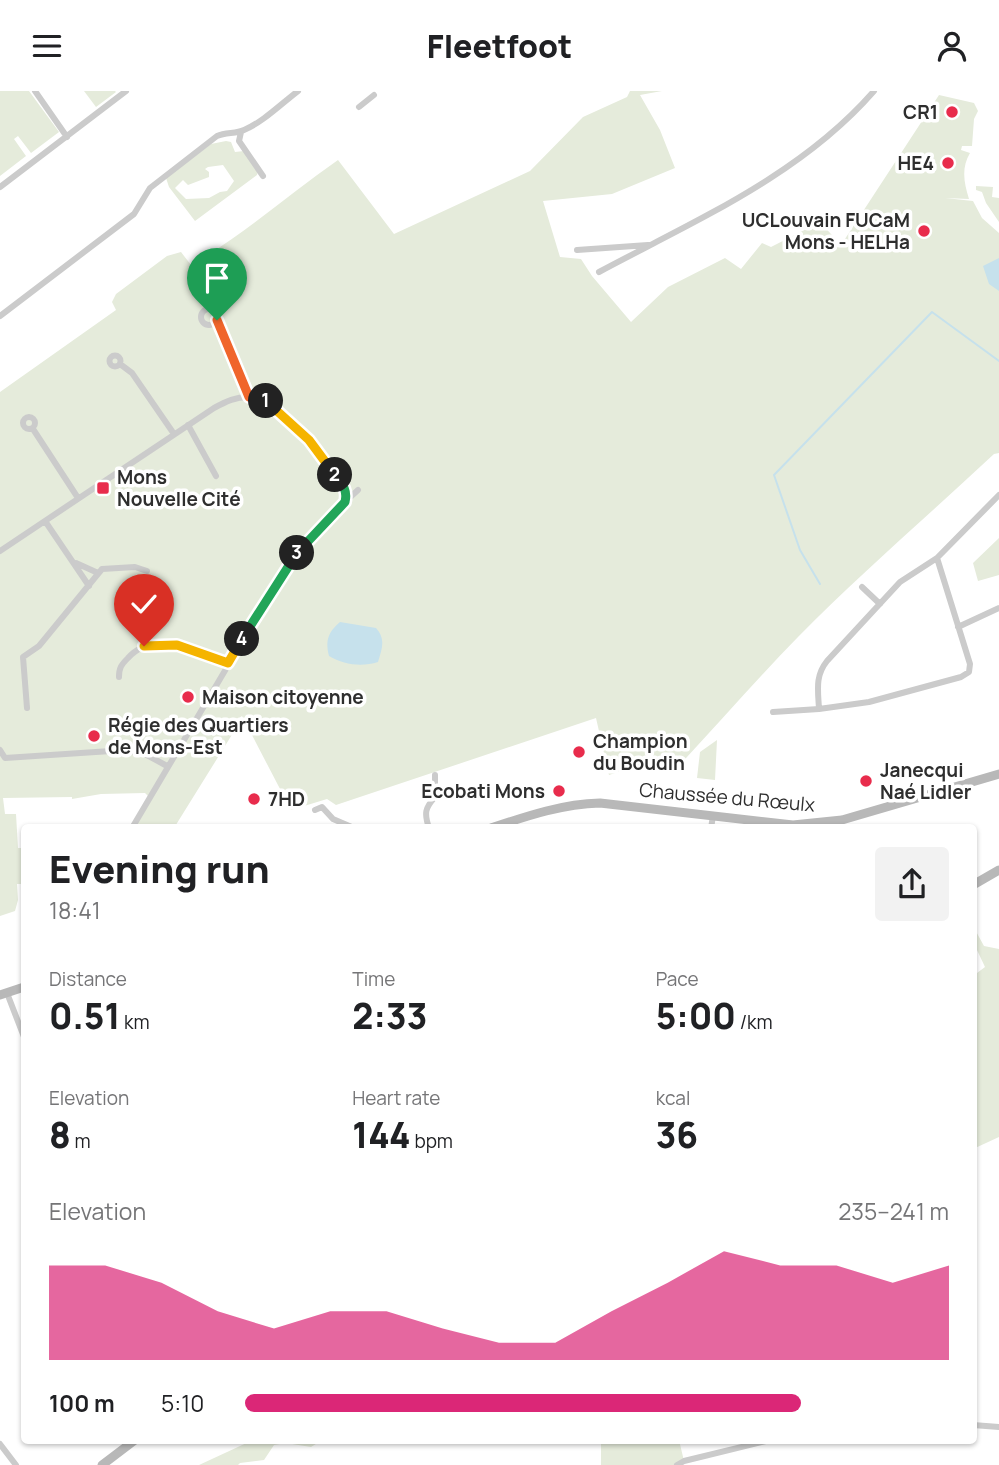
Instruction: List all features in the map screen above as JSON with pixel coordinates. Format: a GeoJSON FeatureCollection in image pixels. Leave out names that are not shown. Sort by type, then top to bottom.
{"type":"FeatureCollection","features":[{"type":"Feature","properties":{"kind":"main road","name":"Chaussée du Rœulx"},"geometry":{"type":"LineString","coordinates":[[810,824],[828,823],[999,775]]}},
{"type":"Feature","properties":{"kind":"main road","name":"Chaussée du Rœulx"},"geometry":{"type":"LineString","coordinates":[[503,824],[545,810],[581,804],[625,805],[784,824]]}},
{"type":"Feature","properties":{"kind":"main road"},"geometry":{"type":"LineString","coordinates":[[977,883],[999,870]]}},
{"type":"Feature","properties":{"kind":"main road"},"geometry":{"type":"LineString","coordinates":[[4,994],[21,988]]}},
{"type":"Feature","properties":{"kind":"main road"},"geometry":{"type":"LineString","coordinates":[[102,1465],[130,1444]]}},
{"type":"Feature","properties":{"kind":"street"},"geometry":{"type":"LineString","coordinates":[[35,91],[67,137]]}},
{"type":"Feature","properties":{"kind":"street"},"geometry":{"type":"LineString","coordinates":[[0,187],[127,91]]}},
{"type":"Feature","properties":{"kind":"street"},"geometry":{"type":"LineString","coordinates":[[0,316],[134,214],[150,188],[217,136],[225,132],[240,132],[298,91]]}},
{"type":"Feature","properties":{"kind":"street"},"geometry":{"type":"LineString","coordinates":[[599,272],[776,175],[831,135],[874,91]]}},
{"type":"Feature","properties":{"kind":"street"},"geometry":{"type":"LineString","coordinates":[[359,107],[370,94]]}},
{"type":"Feature","properties":{"kind":"street"},"geometry":{"type":"LineString","coordinates":[[240,132],[239,141],[263,176]]}},
{"type":"Feature","properties":{"kind":"street"},"geometry":{"type":"LineString","coordinates":[[577,250],[650,245]]}},
{"type":"Feature","properties":{"kind":"street"},"geometry":{"type":"LineString","coordinates":[[216,322],[229,345],[249,397]]}},
{"type":"Feature","properties":{"kind":"street"},"geometry":{"type":"LineString","coordinates":[[120,364],[132,373],[174,434]]}},
{"type":"Feature","properties":{"kind":"street"},"geometry":{"type":"LineString","coordinates":[[0,551],[188,425],[227,401],[249,397],[275,407],[309,440],[344,487],[345,502]]}},
{"type":"Feature","properties":{"kind":"street"},"geometry":{"type":"LineString","coordinates":[[188,425],[216,476]]}},
{"type":"Feature","properties":{"kind":"street"},"geometry":{"type":"LineString","coordinates":[[33,429],[78,498]]}},
{"type":"Feature","properties":{"kind":"street"},"geometry":{"type":"LineString","coordinates":[[134,824],[290,562],[358,490]]}},
{"type":"Feature","properties":{"kind":"street"},"geometry":{"type":"LineString","coordinates":[[819,709],[817,680],[822,668],[900,582],[937,558],[999,495]]}},
{"type":"Feature","properties":{"kind":"street"},"geometry":{"type":"LineString","coordinates":[[45,521],[91,584]]}},
{"type":"Feature","properties":{"kind":"street"},"geometry":{"type":"LineString","coordinates":[[773,712],[869,702],[969,673],[970,664],[937,558]]}},
{"type":"Feature","properties":{"kind":"street"},"geometry":{"type":"LineString","coordinates":[[74,562],[98,573]]}},
{"type":"Feature","properties":{"kind":"street"},"geometry":{"type":"LineString","coordinates":[[27,708],[23,657],[39,646],[98,573],[108,568],[125,567],[139,567],[147,571]]}},
{"type":"Feature","properties":{"kind":"street"},"geometry":{"type":"LineString","coordinates":[[862,587],[880,604]]}},
{"type":"Feature","properties":{"kind":"street"},"geometry":{"type":"LineString","coordinates":[[958,627],[999,608]]}},
{"type":"Feature","properties":{"kind":"street"},"geometry":{"type":"LineString","coordinates":[[119,677],[120,666],[131,653],[148,646],[181,646],[228,663]]}},
{"type":"Feature","properties":{"kind":"street"},"geometry":{"type":"LineString","coordinates":[[0,750],[5,758],[126,750],[145,754],[167,766]]}},
{"type":"Feature","properties":{"kind":"street"},"geometry":{"type":"LineString","coordinates":[[428,824],[425,812],[435,797],[435,775]]}},
{"type":"Feature","properties":{"kind":"street"},"geometry":{"type":"LineString","coordinates":[[315,810],[322,807],[333,819],[345,824]]}},
{"type":"Feature","properties":{"kind":"street"},"geometry":{"type":"LineString","coordinates":[[712,824],[713,816]]}},
{"type":"Feature","properties":{"kind":"street"},"geometry":{"type":"LineString","coordinates":[[4,994],[21,1031]]}},
{"type":"Feature","properties":{"kind":"street"},"geometry":{"type":"LineString","coordinates":[[977,1425],[999,1427]]}},
{"type":"Feature","properties":{"kind":"street"},"geometry":{"type":"LineString","coordinates":[[0,1444],[16,1465]]}},
{"type":"Feature","properties":{"kind":"street"},"geometry":{"type":"LineString","coordinates":[[677,1465],[755,1444]]}},
{"type":"Feature","properties":{"kind":"green space"},"geometry":{"type":"Polygon","coordinates":[[[0,91],[29,91],[59,132],[31,153],[18,136],[14,139],[26,156],[0,176],[0,91]]]}},
{"type":"Feature","properties":{"kind":"green space"},"geometry":{"type":"Polygon","coordinates":[[[84,91],[115,91],[116,92],[96,107],[84,91]]]}},
{"type":"Feature","properties":{"kind":"green space"},"geometry":{"type":"Polygon","coordinates":[[[630,91],[662,91],[640,95],[660,130],[675,168],[612,194],[543,201],[560,257],[581,259],[631,322],[668,287],[725,258],[741,269],[762,243],[771,247],[820,222],[841,245],[939,95],[974,103],[978,111],[974,119],[972,146],[962,146],[961,150],[970,153],[964,176],[969,199],[945,198],[973,201],[982,218],[999,233],[999,453],[994,454],[822,613],[675,770],[624,770],[609,775],[596,718],[336,805],[327,799],[291,810],[242,716],[237,720],[238,725],[176,824],[134,824],[149,797],[145,793],[101,794],[72,799],[3,798],[5,814],[16,814],[18,848],[21,848],[21,884],[17,884],[18,900],[15,911],[0,916],[0,392],[116,310],[112,302],[116,294],[167,256],[181,252],[191,265],[248,228],[338,160],[394,234],[530,171],[583,117],[627,97],[630,91]]]}},
{"type":"Feature","properties":{"kind":"green space"},"geometry":{"type":"Polygon","coordinates":[[[231,142],[235,152],[244,151],[258,171],[257,175],[195,221],[169,187],[166,178],[211,144],[231,142]],[[223,165],[205,169],[209,172],[209,177],[188,185],[183,180],[175,188],[186,199],[209,198],[227,191],[234,181],[223,165]]]}},
{"type":"Feature","properties":{"kind":"green space"},"geometry":{"type":"Polygon","coordinates":[[[976,186],[993,187],[992,197],[999,198],[999,222],[982,192],[976,190],[976,186]]]}},
{"type":"Feature","properties":{"kind":"green space"},"geometry":{"type":"Polygon","coordinates":[[[999,538],[999,575],[978,581],[973,563],[999,538]]]}},
{"type":"Feature","properties":{"kind":"green space"},"geometry":{"type":"Polygon","coordinates":[[[717,740],[715,780],[697,778],[700,752],[717,740]]]}},
{"type":"Feature","properties":{"kind":"green space"},"geometry":{"type":"Polygon","coordinates":[[[977,933],[984,946],[999,949],[999,1137],[977,1147],[977,973],[985,967],[977,950],[977,933]]]}},
{"type":"Feature","properties":{"kind":"green space"},"geometry":{"type":"Polygon","coordinates":[[[244,1444],[280,1444],[274,1445],[264,1460],[238,1465],[199,1465],[244,1444]]]}},
{"type":"Feature","properties":{"kind":"green space"},"geometry":{"type":"Polygon","coordinates":[[[292,1444],[316,1444],[311,1447],[292,1444]]]}},
{"type":"Feature","properties":{"kind":"green space"},"geometry":{"type":"Polygon","coordinates":[[[601,1444],[680,1444],[684,1461],[677,1465],[601,1465],[601,1444]]]}},
{"type":"Feature","properties":{"kind":"water"},"geometry":{"type":"Polygon","coordinates":[[[999,258],[999,291],[989,284],[983,266],[999,258]]]}},
{"type":"Feature","properties":{"kind":"water"},"geometry":{"type":"Polygon","coordinates":[[[340,622],[376,628],[382,640],[378,662],[353,664],[329,656],[328,637],[340,622]]]}},
{"type":"Feature","properties":{"kind":"waterway"},"geometry":{"type":"LineString","coordinates":[[820,584],[800,550],[774,475],[932,312],[999,361]]}},
{"type":"Feature","properties":{"kind":"place","name":"CR1"},"geometry":{"type":"Point","coordinates":[952,112]}},
{"type":"Feature","properties":{"kind":"place","name":"HE4"},"geometry":{"type":"Point","coordinates":[948,163]}},
{"type":"Feature","properties":{"kind":"place","name":"UCLouvain FUCaM Mons - HELHa"},"geometry":{"type":"Point","coordinates":[924,231]}},
{"type":"Feature","properties":{"kind":"place","name":"Mons Nouvelle Cité"},"geometry":{"type":"Point","coordinates":[103,488]}},
{"type":"Feature","properties":{"kind":"place","name":"Maison citoyenne"},"geometry":{"type":"Point","coordinates":[188,697]}},
{"type":"Feature","properties":{"kind":"place","name":"Régie des Quartiers de Mons-Est"},"geometry":{"type":"Point","coordinates":[94,736]}},
{"type":"Feature","properties":{"kind":"place","name":"Champion du Boudin"},"geometry":{"type":"Point","coordinates":[579,752]}},
{"type":"Feature","properties":{"kind":"place","name":"Janecqui Naé Lidler"},"geometry":{"type":"Point","coordinates":[866,781]}},
{"type":"Feature","properties":{"kind":"place","name":"Ecobati Mons"},"geometry":{"type":"Point","coordinates":[559,791]}},
{"type":"Feature","properties":{"kind":"place","name":"7HD"},"geometry":{"type":"Point","coordinates":[254,799]}},
{"type":"Feature","properties":{"kind":"route"},"geometry":{"type":"LineString","coordinates":[[144,646],[177,645],[228,663],[290,562],[345,502],[344,487],[309,440],[275,407],[249,397],[217,320]]}}]}
